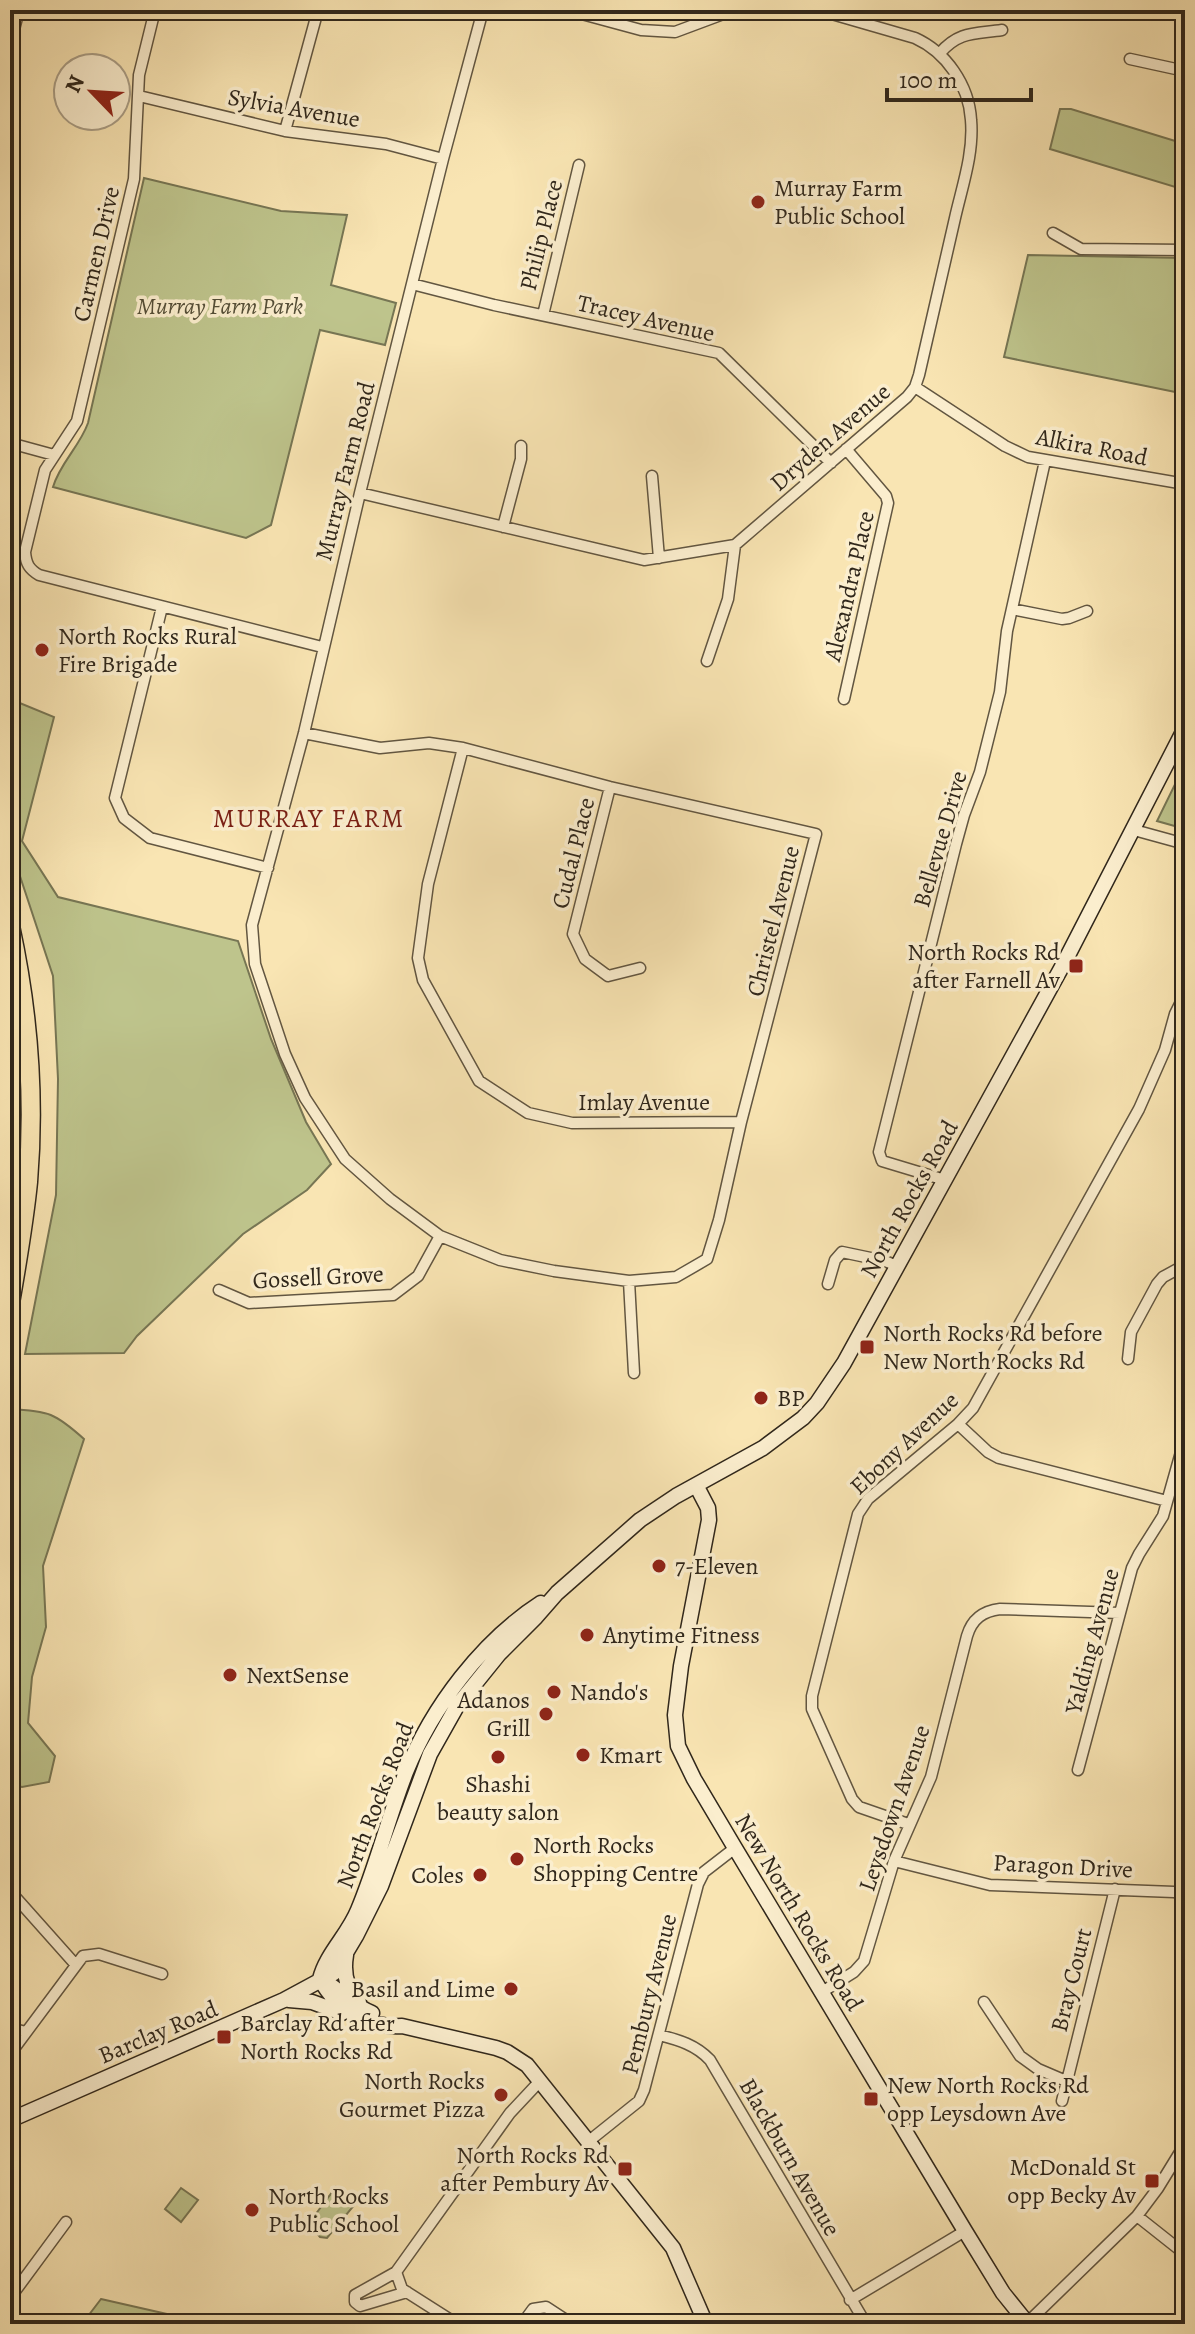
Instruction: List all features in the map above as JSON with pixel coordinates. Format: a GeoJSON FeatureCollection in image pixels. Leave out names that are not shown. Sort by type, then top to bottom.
{"type":"FeatureCollection","features":[{"type":"Feature","properties":{"kind":"highway"},"geometry":{"type":"LineString","coordinates":[[10,926],[22,990],[30,1092],[29,1158],[22,1231],[10,1303]]}},
{"type":"Feature","properties":{"kind":"main road","name":"North Rocks Road"},"geometry":{"type":"LineString","coordinates":[[320,1979],[334,1973],[346,1955],[381,1886],[422,1773],[448,1720],[499,1654],[557,1593],[640,1520],[763,1448],[803,1418],[839,1372],[1039,1011],[1185,728]]}},
{"type":"Feature","properties":{"kind":"main road","name":"New North Rocks Road"},"geometry":{"type":"LineString","coordinates":[[696,1485],[708,1508],[709,1520],[681,1666],[676,1729],[678,1746],[735,1848],[965,2231],[1003,2293],[1028,2324]]}},
{"type":"Feature","properties":{"kind":"main road","name":"North Rocks Road"},"geometry":{"type":"LineString","coordinates":[[320,1979],[324,1963],[345,1936],[359,1908],[406,1773],[430,1723],[457,1683],[490,1646],[530,1610],[557,1593]]}},
{"type":"Feature","properties":{"kind":"main road"},"geometry":{"type":"LineString","coordinates":[[346,1955],[345,1975],[350,1992],[372,2013]]}},
{"type":"Feature","properties":{"kind":"main road"},"geometry":{"type":"LineString","coordinates":[[320,1979],[334,1986],[357,2007],[392,2018],[402,2026]]}},
{"type":"Feature","properties":{"kind":"main road"},"geometry":{"type":"LineString","coordinates":[[320,1979],[333,2000],[350,2014]]}},
{"type":"Feature","properties":{"kind":"main road","name":"Barclay Road"},"geometry":{"type":"LineString","coordinates":[[10,2120],[284,2000],[320,1979]]}},
{"type":"Feature","properties":{"kind":"main road"},"geometry":{"type":"LineString","coordinates":[[284,2000],[312,2002],[387,2027],[402,2026],[507,2052],[527,2065],[673,2248],[706,2324]]}},
{"type":"Feature","properties":{"kind":"street"},"geometry":{"type":"LineString","coordinates":[[10,45],[19,10]]}},
{"type":"Feature","properties":{"kind":"street","name":"Carmen Drive"},"geometry":{"type":"LineString","coordinates":[[155,10],[139,75],[134,179],[77,421],[45,470],[25,562],[29,569],[39,575],[162,607]]}},
{"type":"Feature","properties":{"kind":"street"},"geometry":{"type":"LineString","coordinates":[[285,131],[318,10]]}},
{"type":"Feature","properties":{"kind":"street","name":"Murray Farm Road"},"geometry":{"type":"LineString","coordinates":[[268,868],[304,733],[322,647],[443,159],[483,10]]}},
{"type":"Feature","properties":{"kind":"street"},"geometry":{"type":"LineString","coordinates":[[567,10],[641,30],[675,32],[734,10]]}},
{"type":"Feature","properties":{"kind":"street"},"geometry":{"type":"LineString","coordinates":[[818,10],[915,38],[940,53],[953,39],[1002,30]]}},
{"type":"Feature","properties":{"kind":"street","name":"Dryden Avenue"},"geometry":{"type":"LineString","coordinates":[[735,545],[915,387],[970,145],[972,123],[957,77],[940,53]]}},
{"type":"Feature","properties":{"kind":"street"},"geometry":{"type":"LineString","coordinates":[[1130,59],[1185,71]]}},
{"type":"Feature","properties":{"kind":"street","name":"Sylvia Avenue"},"geometry":{"type":"LineString","coordinates":[[139,96],[285,131],[386,144],[443,159]]}},
{"type":"Feature","properties":{"kind":"street","name":"Philip Place"},"geometry":{"type":"LineString","coordinates":[[543,315],[579,165]]}},
{"type":"Feature","properties":{"kind":"street"},"geometry":{"type":"LineString","coordinates":[[1053,233],[1081,249],[1185,250]]}},
{"type":"Feature","properties":{"kind":"street","name":"Tracey Avenue"},"geometry":{"type":"LineString","coordinates":[[412,284],[441,293],[719,353],[831,463]]}},
{"type":"Feature","properties":{"kind":"street","name":"Alkira Road"},"geometry":{"type":"LineString","coordinates":[[915,387],[1005,446],[1028,457],[1185,484]]}},
{"type":"Feature","properties":{"kind":"street"},"geometry":{"type":"LineString","coordinates":[[10,443],[54,455]]}},
{"type":"Feature","properties":{"kind":"street"},"geometry":{"type":"LineString","coordinates":[[503,527],[521,459],[521,446]]}},
{"type":"Feature","properties":{"kind":"street","name":"Alexandra Place"},"geometry":{"type":"LineString","coordinates":[[844,699],[888,503],[886,496],[846,449]]}},
{"type":"Feature","properties":{"kind":"street","name":"Bellevue Drive"},"geometry":{"type":"LineString","coordinates":[[945,1180],[882,1161],[879,1152],[956,844],[980,772],[1000,692],[1012,609],[1045,461]]}},
{"type":"Feature","properties":{"kind":"street"},"geometry":{"type":"LineString","coordinates":[[652,476],[659,558]]}},
{"type":"Feature","properties":{"kind":"street"},"geometry":{"type":"LineString","coordinates":[[360,493],[644,560],[735,545],[728,599],[707,661]]}},
{"type":"Feature","properties":{"kind":"street"},"geometry":{"type":"LineString","coordinates":[[268,868],[150,838],[124,818],[115,798],[162,607],[322,647]]}},
{"type":"Feature","properties":{"kind":"street"},"geometry":{"type":"LineString","coordinates":[[1012,609],[1062,619],[1087,611]]}},
{"type":"Feature","properties":{"kind":"street","name":"Christel Avenue"},"geometry":{"type":"LineString","coordinates":[[268,868],[252,925],[255,964],[285,1054],[305,1098],[345,1159],[390,1199],[440,1236],[500,1260],[629,1281],[676,1277],[707,1259],[816,834],[610,787],[463,748],[429,743],[380,748],[304,733]]}},
{"type":"Feature","properties":{"kind":"street","name":"Imlay Avenue"},"geometry":{"type":"LineString","coordinates":[[463,748],[428,884],[418,958],[423,980],[479,1081],[528,1113],[572,1123],[741,1122]]}},
{"type":"Feature","properties":{"kind":"street","name":"Cudal Place"},"geometry":{"type":"LineString","coordinates":[[610,787],[573,934],[585,959],[608,976],[640,968]]}},
{"type":"Feature","properties":{"kind":"street"},"geometry":{"type":"LineString","coordinates":[[1134,830],[1185,844]]}},
{"type":"Feature","properties":{"kind":"street","name":"Ebony Avenue"},"geometry":{"type":"LineString","coordinates":[[908,1824],[859,1807],[852,1799],[812,1709],[812,1696],[858,1514],[875,1493],[973,1408],[1139,1109],[1185,994]]}},
{"type":"Feature","properties":{"kind":"street","name":"Gossell Grove"},"geometry":{"type":"LineString","coordinates":[[219,1290],[249,1303],[393,1295],[418,1276],[440,1236]]}},
{"type":"Feature","properties":{"kind":"street"},"geometry":{"type":"LineString","coordinates":[[828,1284],[835,1260],[842,1252],[897,1266]]}},
{"type":"Feature","properties":{"kind":"street"},"geometry":{"type":"LineString","coordinates":[[1128,1359],[1131,1332],[1157,1284],[1163,1277],[1185,1265]]}},
{"type":"Feature","properties":{"kind":"street"},"geometry":{"type":"LineString","coordinates":[[629,1281],[634,1373]]}},
{"type":"Feature","properties":{"kind":"street"},"geometry":{"type":"LineString","coordinates":[[958,1424],[988,1452],[999,1458],[1167,1501]]}},
{"type":"Feature","properties":{"kind":"street","name":"Yalding Avenue"},"geometry":{"type":"LineString","coordinates":[[1078,1770],[1136,1559],[1163,1516],[1185,1438]]}},
{"type":"Feature","properties":{"kind":"street","name":"Leysdown Avenue"},"geometry":{"type":"LineString","coordinates":[[822,1992],[854,1972],[864,1961],[894,1861],[931,1777],[973,1613],[1000,1609],[1120,1613]]}},
{"type":"Feature","properties":{"kind":"street","name":"Pembury Avenue"},"geometry":{"type":"LineString","coordinates":[[589,2141],[639,2101],[698,1884],[704,1872],[735,1848]]}},
{"type":"Feature","properties":{"kind":"street","name":"Paragon Drive"},"geometry":{"type":"LineString","coordinates":[[894,1861],[990,1885],[1174,1892],[1185,1895]]}},
{"type":"Feature","properties":{"kind":"street","name":"Bray Court"},"geometry":{"type":"LineString","coordinates":[[1062,2101],[1115,1889]]}},
{"type":"Feature","properties":{"kind":"street"},"geometry":{"type":"LineString","coordinates":[[10,1891],[75,1964]]}},
{"type":"Feature","properties":{"kind":"street"},"geometry":{"type":"LineString","coordinates":[[10,2054],[83,1956],[99,1954],[162,1974]]}},
{"type":"Feature","properties":{"kind":"street"},"geometry":{"type":"LineString","coordinates":[[984,2002],[1020,2056],[1038,2069],[1066,2081]]}},
{"type":"Feature","properties":{"kind":"street"},"geometry":{"type":"LineString","coordinates":[[10,2028],[26,2032]]}},
{"type":"Feature","properties":{"kind":"street","name":"Blackburn Avenue"},"geometry":{"type":"LineString","coordinates":[[659,2035],[688,2043],[701,2050],[710,2060],[866,2324]]}},
{"type":"Feature","properties":{"kind":"street"},"geometry":{"type":"LineString","coordinates":[[407,2292],[360,2306],[355,2302],[355,2295],[396,2272],[510,2113],[540,2081]]}},
{"type":"Feature","properties":{"kind":"street"},"geometry":{"type":"LineString","coordinates":[[1028,2324],[1137,2216],[1185,2144]]}},
{"type":"Feature","properties":{"kind":"street"},"geometry":{"type":"LineString","coordinates":[[1137,2216],[1185,2254]]}},
{"type":"Feature","properties":{"kind":"street"},"geometry":{"type":"LineString","coordinates":[[10,2298],[66,2222]]}},
{"type":"Feature","properties":{"kind":"street"},"geometry":{"type":"LineString","coordinates":[[850,2300],[965,2231]]}},
{"type":"Feature","properties":{"kind":"street"},"geometry":{"type":"LineString","coordinates":[[396,2272],[402,2289],[457,2324]]}},
{"type":"Feature","properties":{"kind":"street"},"geometry":{"type":"LineString","coordinates":[[522,2324],[533,2309],[546,2307],[572,2324]]}},
{"type":"Feature","properties":{"kind":"green space"},"geometry":{"type":"Polygon","coordinates":[[[1060,109],[1071,109],[1185,144],[1185,190],[1050,149],[1060,109]]]}},
{"type":"Feature","properties":{"kind":"green space","name":"Murray Farm Park"},"geometry":{"type":"Polygon","coordinates":[[[144,178],[281,211],[347,215],[331,285],[396,303],[385,345],[320,330],[271,525],[246,538],[53,487],[88,423],[144,178]]]}},
{"type":"Feature","properties":{"kind":"green space"},"geometry":{"type":"Polygon","coordinates":[[[1028,255],[1185,258],[1185,394],[1004,357],[1028,255]]]}},
{"type":"Feature","properties":{"kind":"green space"},"geometry":{"type":"Polygon","coordinates":[[[10,699],[54,717],[22,841],[58,897],[238,941],[271,1039],[306,1122],[331,1164],[307,1190],[243,1234],[137,1336],[124,1353],[25,1354],[56,1195],[58,1079],[53,976],[10,838],[10,699]]]}},
{"type":"Feature","properties":{"kind":"green space"},"geometry":{"type":"Polygon","coordinates":[[[1185,764],[1185,829],[1157,821],[1185,764]]]}},
{"type":"Feature","properties":{"kind":"green space"},"geometry":{"type":"Polygon","coordinates":[[[10,1409],[51,1415],[84,1439],[43,1566],[46,1627],[32,1677],[28,1723],[55,1756],[49,1782],[22,1787],[10,1784],[10,1409]]]}},
{"type":"Feature","properties":{"kind":"green space"},"geometry":{"type":"Polygon","coordinates":[[[336,2187],[356,2203],[327,2238],[320,2237],[315,2231],[315,2215],[336,2187]]]}},
{"type":"Feature","properties":{"kind":"green space"},"geometry":{"type":"Polygon","coordinates":[[[181,2188],[198,2200],[181,2222],[165,2209],[181,2188]]]}},
{"type":"Feature","properties":{"kind":"green space"},"geometry":{"type":"Polygon","coordinates":[[[101,2299],[211,2324],[82,2324],[101,2299]]]}},
{"type":"Feature","properties":{"kind":"place","name":"Murray Farm Public School"},"geometry":{"type":"Point","coordinates":[758,202]}},
{"type":"Feature","properties":{"kind":"place","name":"North Rocks Rural Fire Brigade"},"geometry":{"type":"Point","coordinates":[42,650]}},
{"type":"Feature","properties":{"kind":"place","name":"North Rocks Rd after Farnell Av"},"geometry":{"type":"Point","coordinates":[1076,966]}},
{"type":"Feature","properties":{"kind":"place","name":"North Rocks Rd before New North Rocks Rd"},"geometry":{"type":"Point","coordinates":[867,1347]}},
{"type":"Feature","properties":{"kind":"place","name":"BP"},"geometry":{"type":"Point","coordinates":[761,1398]}},
{"type":"Feature","properties":{"kind":"place","name":"7-Eleven"},"geometry":{"type":"Point","coordinates":[659,1566]}},
{"type":"Feature","properties":{"kind":"place","name":"Anytime Fitness"},"geometry":{"type":"Point","coordinates":[587,1635]}},
{"type":"Feature","properties":{"kind":"place","name":"NextSense"},"geometry":{"type":"Point","coordinates":[230,1675]}},
{"type":"Feature","properties":{"kind":"place","name":"Nando's"},"geometry":{"type":"Point","coordinates":[554,1692]}},
{"type":"Feature","properties":{"kind":"place","name":"Adanos Grill"},"geometry":{"type":"Point","coordinates":[546,1714]}},
{"type":"Feature","properties":{"kind":"place","name":"Kmart"},"geometry":{"type":"Point","coordinates":[583,1755]}},
{"type":"Feature","properties":{"kind":"place","name":"Shashi beauty salon"},"geometry":{"type":"Point","coordinates":[498,1757]}},
{"type":"Feature","properties":{"kind":"place","name":"North Rocks Shopping Centre"},"geometry":{"type":"Point","coordinates":[517,1859]}},
{"type":"Feature","properties":{"kind":"place","name":"Coles"},"geometry":{"type":"Point","coordinates":[480,1875]}},
{"type":"Feature","properties":{"kind":"place","name":"Basil and Lime"},"geometry":{"type":"Point","coordinates":[511,1989]}},
{"type":"Feature","properties":{"kind":"place","name":"Barclay Rd after North Rocks Rd"},"geometry":{"type":"Point","coordinates":[224,2037]}},
{"type":"Feature","properties":{"kind":"place","name":"North Rocks Gourmet Pizza"},"geometry":{"type":"Point","coordinates":[501,2095]}},
{"type":"Feature","properties":{"kind":"place","name":"New North Rocks Rd opp Leysdown Ave"},"geometry":{"type":"Point","coordinates":[871,2099]}},
{"type":"Feature","properties":{"kind":"place","name":"North Rocks Rd after Pembury Av"},"geometry":{"type":"Point","coordinates":[625,2169]}},
{"type":"Feature","properties":{"kind":"place","name":"McDonald St opp Becky Av"},"geometry":{"type":"Point","coordinates":[1152,2181]}},
{"type":"Feature","properties":{"kind":"place","name":"North Rocks Public School"},"geometry":{"type":"Point","coordinates":[252,2210]}},
{"type":"Feature","properties":{"kind":"district","name":"MURRAY FARM"},"geometry":{"type":"Point","coordinates":[309,818]}}]}
